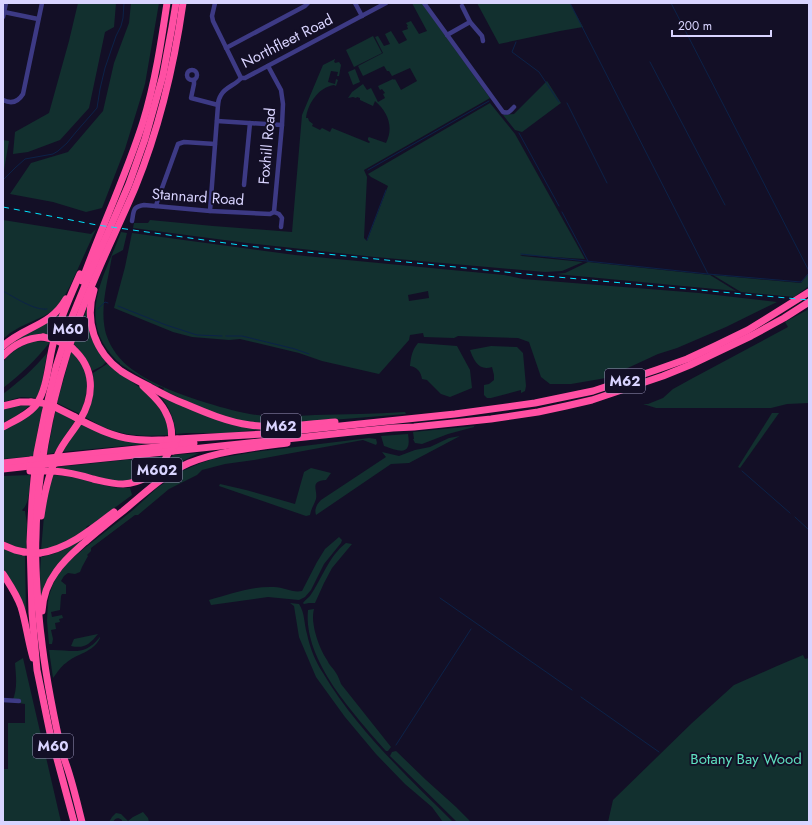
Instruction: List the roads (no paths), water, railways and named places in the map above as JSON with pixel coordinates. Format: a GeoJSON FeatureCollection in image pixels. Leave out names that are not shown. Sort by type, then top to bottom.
{"type":"FeatureCollection","features":[{"type":"Feature","properties":{"kind":"highway","name":"M60"},"geometry":{"type":"LineString","coordinates":[[65,336],[66,327],[74,302],[136,143],[155,74],[167,3]]}},
{"type":"Feature","properties":{"kind":"highway","name":"M60"},"geometry":{"type":"LineString","coordinates":[[37,670],[31,589],[30,542],[32,501],[37,453],[44,413],[65,336],[88,278],[114,221],[141,151],[163,76],[176,3]]}},
{"type":"Feature","properties":{"kind":"highway","name":"M60"},"geometry":{"type":"LineString","coordinates":[[82,822],[61,746],[44,656],[39,613],[36,560],[38,502],[47,434],[62,369],[75,328],[94,280],[136,186],[143,166],[166,93],[183,3]]}},
{"type":"Feature","properties":{"kind":"highway"},"geometry":{"type":"LineString","coordinates":[[176,44],[188,3]]}},
{"type":"Feature","properties":{"kind":"highway","name":"M60"},"geometry":{"type":"LineString","coordinates":[[3,427],[30,411],[40,398],[55,337],[80,274],[116,195]]}},
{"type":"Feature","properties":{"kind":"highway","name":"M60"},"geometry":{"type":"LineString","coordinates":[[102,261],[91,300],[90,316],[94,335],[97,343],[110,361],[121,371],[135,379]]}},
{"type":"Feature","properties":{"kind":"highway","name":"M60"},"geometry":{"type":"LineString","coordinates":[[3,346],[14,338],[44,322],[54,314],[65,301],[80,274]]}},
{"type":"Feature","properties":{"kind":"highway","name":"M62"},"geometry":{"type":"LineString","coordinates":[[135,379],[170,398],[195,408],[232,422],[253,426],[286,426],[410,415],[455,414],[535,403],[592,391],[624,381],[687,359],[748,330],[809,292]]}},
{"type":"Feature","properties":{"kind":"highway","name":"M62"},"geometry":{"type":"LineString","coordinates":[[280,439],[414,427],[491,418],[530,413],[592,400],[663,376],[690,365],[751,336],[809,302]]}},
{"type":"Feature","properties":{"kind":"highway","name":"M60"},"geometry":{"type":"LineString","coordinates":[[3,356],[9,350],[30,339],[43,338],[56,340],[72,348],[81,357],[87,368],[90,382],[90,397],[87,407],[81,419],[59,451],[46,486],[36,560]]}},
{"type":"Feature","properties":{"kind":"highway","name":"M602"},"geometry":{"type":"LineString","coordinates":[[3,463],[30,466],[109,483],[122,484],[135,482],[146,478],[160,466],[170,450],[172,441],[170,424],[160,402],[135,379]]}},
{"type":"Feature","properties":{"kind":"highway"},"geometry":{"type":"LineString","coordinates":[[3,406],[20,402],[42,403],[55,407],[106,432],[126,438],[151,440],[166,446],[175,445]]}},
{"type":"Feature","properties":{"kind":"highway","name":"M62"},"geometry":{"type":"LineString","coordinates":[[264,434],[437,415]]}},
{"type":"Feature","properties":{"kind":"highway","name":"M62"},"geometry":{"type":"LineString","coordinates":[[157,483],[172,472],[196,460],[217,455],[277,445],[394,431],[414,427]]}},
{"type":"Feature","properties":{"kind":"highway","name":"M602"},"geometry":{"type":"LineString","coordinates":[[3,470],[58,460],[264,434]]}},
{"type":"Feature","properties":{"kind":"highway"},"geometry":{"type":"LineString","coordinates":[[3,545],[14,550],[24,552],[40,553],[56,550],[76,540],[178,465],[199,456],[217,451],[280,439]]}},
{"type":"Feature","properties":{"kind":"highway","name":"M602"},"geometry":{"type":"LineString","coordinates":[[175,445],[280,439]]}},
{"type":"Feature","properties":{"kind":"highway","name":"M60"},"geometry":{"type":"LineString","coordinates":[[44,656],[42,628],[43,606],[46,589],[55,572],[74,551],[157,483]]}},
{"type":"Feature","properties":{"kind":"highway","name":"M60"},"geometry":{"type":"LineString","coordinates":[[4,576],[17,596],[21,607],[29,646],[37,670],[50,733],[74,822]]}},
{"type":"Feature","properties":{"kind":"street"},"geometry":{"type":"LineString","coordinates":[[6,3],[3,14],[38,19]]}},
{"type":"Feature","properties":{"kind":"street"},"geometry":{"type":"LineString","coordinates":[[3,100],[12,103],[20,99],[23,94],[42,3]]}},
{"type":"Feature","properties":{"kind":"street"},"geometry":{"type":"LineString","coordinates":[[215,3],[212,16],[213,21],[241,78]]}},
{"type":"Feature","properties":{"kind":"street"},"geometry":{"type":"LineString","coordinates":[[226,48],[308,3]]}},
{"type":"Feature","properties":{"kind":"street"},"geometry":{"type":"LineString","coordinates":[[355,3],[362,16]]}},
{"type":"Feature","properties":{"kind":"street","name":"Northfleet Road"},"geometry":{"type":"LineString","coordinates":[[218,105],[220,96],[224,91],[241,78],[245,78],[386,3]]}},
{"type":"Feature","properties":{"kind":"street"},"geometry":{"type":"LineString","coordinates":[[426,4],[503,112],[509,112],[514,107]]}},
{"type":"Feature","properties":{"kind":"street"},"geometry":{"type":"LineString","coordinates":[[462,6],[470,22],[482,36],[483,40]]}},
{"type":"Feature","properties":{"kind":"street"},"geometry":{"type":"LineString","coordinates":[[447,35],[470,22]]}},
{"type":"Feature","properties":{"kind":"street","name":"Foxhill Road"},"geometry":{"type":"LineString","coordinates":[[268,66],[281,90],[283,104],[274,212]]}},
{"type":"Feature","properties":{"kind":"street"},"geometry":{"type":"LineString","coordinates":[[194,80],[191,98],[218,105],[210,211]]}},
{"type":"Feature","properties":{"kind":"street"},"geometry":{"type":"LineString","coordinates":[[217,121],[282,125]]}},
{"type":"Feature","properties":{"kind":"street"},"geometry":{"type":"LineString","coordinates":[[244,184],[250,123]]}},
{"type":"Feature","properties":{"kind":"street"},"geometry":{"type":"LineString","coordinates":[[156,206],[178,144],[184,142],[215,144]]}},
{"type":"Feature","properties":{"kind":"street","name":"Stannard Road"},"geometry":{"type":"LineString","coordinates":[[132,221],[134,209],[138,206],[144,205],[210,211],[270,214],[274,212]]}},
{"type":"Feature","properties":{"kind":"street"},"geometry":{"type":"LineString","coordinates":[[274,212],[279,214],[282,218],[281,227]]}},
{"type":"Feature","properties":{"kind":"street"},"geometry":{"type":"LineString","coordinates":[[3,700],[19,701]]}},
{"type":"Feature","properties":{"kind":"waterway"},"geometry":{"type":"LineString","coordinates":[[3,180],[25,159],[53,154],[58,151],[67,143],[97,108],[105,68],[121,26],[124,3]]}},
{"type":"Feature","properties":{"kind":"waterway"},"geometry":{"type":"LineString","coordinates":[[570,3],[708,274]]}},
{"type":"Feature","properties":{"kind":"waterway"},"geometry":{"type":"LineString","coordinates":[[671,3],[809,271]]}},
{"type":"Feature","properties":{"kind":"waterway"},"geometry":{"type":"LineString","coordinates":[[516,42],[512,52],[539,72],[559,102]]}},
{"type":"Feature","properties":{"kind":"waterway"},"geometry":{"type":"LineString","coordinates":[[650,62],[725,205]]}},
{"type":"Feature","properties":{"kind":"waterway"},"geometry":{"type":"LineString","coordinates":[[368,170],[489,101]]}},
{"type":"Feature","properties":{"kind":"waterway"},"geometry":{"type":"LineString","coordinates":[[567,103],[607,183]]}},
{"type":"Feature","properties":{"kind":"waterway"},"geometry":{"type":"LineString","coordinates":[[519,133],[559,206]]}},
{"type":"Feature","properties":{"kind":"waterway"},"geometry":{"type":"LineString","coordinates":[[367,240],[386,190]]}},
{"type":"Feature","properties":{"kind":"waterway"},"geometry":{"type":"LineString","coordinates":[[562,212],[588,261]]}},
{"type":"Feature","properties":{"kind":"waterway"},"geometry":{"type":"LineString","coordinates":[[521,254],[708,274],[801,282],[809,273]]}},
{"type":"Feature","properties":{"kind":"waterway"},"geometry":{"type":"LineString","coordinates":[[3,291],[31,306],[47,309]]}},
{"type":"Feature","properties":{"kind":"waterway"},"geometry":{"type":"LineString","coordinates":[[98,309],[105,302],[108,303]]}},
{"type":"Feature","properties":{"kind":"waterway"},"geometry":{"type":"LineString","coordinates":[[118,306],[166,325],[197,335],[222,336]]}},
{"type":"Feature","properties":{"kind":"waterway"},"geometry":{"type":"LineString","coordinates":[[82,324],[86,323]]}},
{"type":"Feature","properties":{"kind":"waterway"},"geometry":{"type":"LineString","coordinates":[[226,336],[242,336],[309,354]]}},
{"type":"Feature","properties":{"kind":"waterway"},"geometry":{"type":"LineString","coordinates":[[742,471],[790,513]]}},
{"type":"Feature","properties":{"kind":"waterway"},"geometry":{"type":"LineString","coordinates":[[795,517],[809,530]]}},
{"type":"Feature","properties":{"kind":"waterway"},"geometry":{"type":"LineString","coordinates":[[440,598],[572,690]]}},
{"type":"Feature","properties":{"kind":"waterway"},"geometry":{"type":"LineString","coordinates":[[396,745],[471,629]]}},
{"type":"Feature","properties":{"kind":"waterway"},"geometry":{"type":"LineString","coordinates":[[581,697],[659,752]]}},
{"type":"Feature","properties":{"kind":"railway"},"geometry":{"type":"LineString","coordinates":[[3,207],[97,225],[247,246],[535,275],[809,300]]}},
{"type":"Feature","properties":{"kind":"park label","name":"Botany Bay Wood"},"geometry":{"type":"Point","coordinates":[746,759]}}]}
